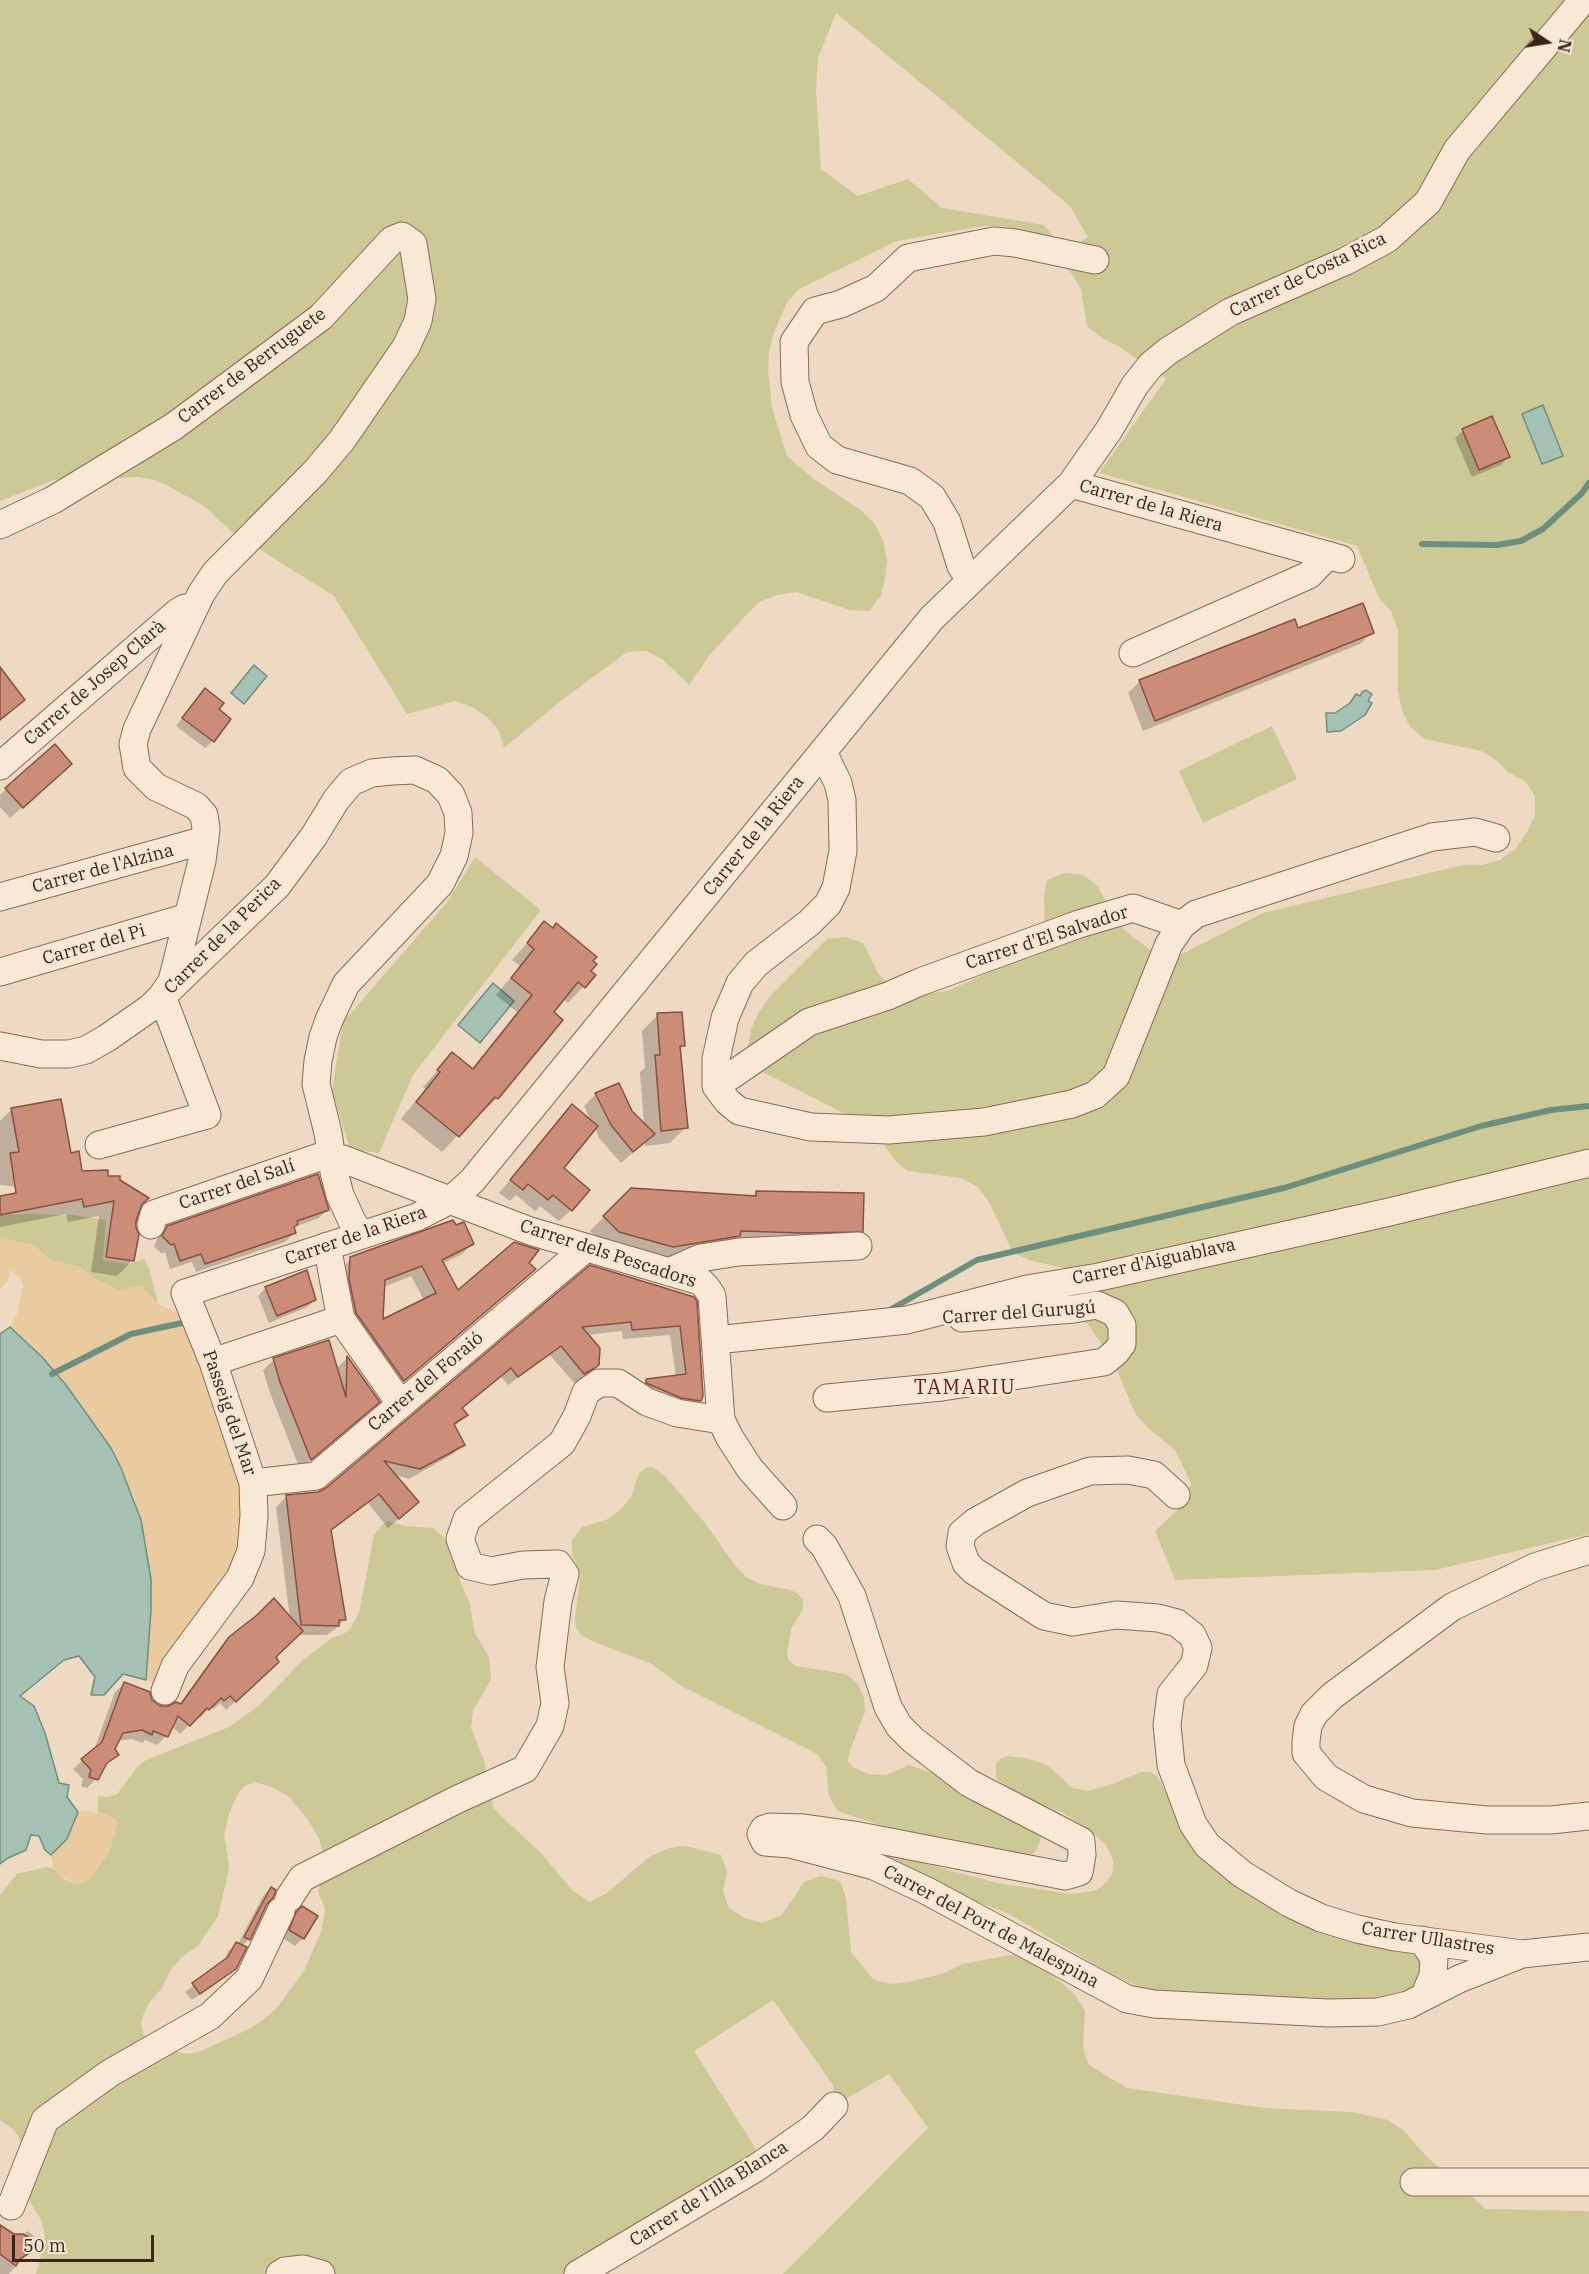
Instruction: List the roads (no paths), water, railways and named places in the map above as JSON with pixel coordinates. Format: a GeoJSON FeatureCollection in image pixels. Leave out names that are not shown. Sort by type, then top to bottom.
{"type":"FeatureCollection","features":[{"type":"Feature","properties":{"kind":"street","name":"Carrer de Costa Rica"},"geometry":{"type":"LineString","coordinates":[[1071,484],[1135,385],[1151,365],[1168,351],[1230,312],[1346,261],[1387,239],[1428,202],[1457,150],[1583,0]]}},
{"type":"Feature","properties":{"kind":"street","name":"Carrer de Berruguete"},"geometry":{"type":"LineString","coordinates":[[0,525],[54,500],[173,427],[321,317],[392,240],[402,236],[413,244],[422,299],[418,321],[406,347],[342,440],[315,472],[215,573],[194,609]]}},
{"type":"Feature","properties":{"kind":"street"},"geometry":{"type":"LineString","coordinates":[[970,580],[961,566],[947,522],[932,497],[910,481],[837,460],[819,446],[804,415],[795,382],[794,342],[815,311],[841,304],[876,288],[908,258],[994,241],[1026,245],[1095,260]]}},
{"type":"Feature","properties":{"kind":"street","name":"Carrer de la Riera"},"geometry":{"type":"LineString","coordinates":[[452,1199],[472,1181],[932,618],[1071,484],[1334,557],[1309,575],[1133,652]]}},
{"type":"Feature","properties":{"kind":"street"},"geometry":{"type":"LineString","coordinates":[[99,1145],[207,1115],[162,996],[172,981],[188,917],[205,840],[204,814],[196,806],[156,788],[145,778],[137,768],[133,744],[137,729],[194,609]]}},
{"type":"Feature","properties":{"kind":"street","name":"Carrer de Josep Clarà"},"geometry":{"type":"LineString","coordinates":[[0,766],[178,612],[194,609]]}},
{"type":"Feature","properties":{"kind":"street"},"geometry":{"type":"LineString","coordinates":[[823,752],[838,783],[842,800],[843,851],[836,888],[828,904],[809,923],[756,964],[740,983],[725,1018],[716,1059],[716,1086],[739,1112],[811,1127],[889,1130],[984,1122],[1072,1104],[1095,1095],[1116,1076],[1169,944],[1182,925],[1196,914],[1432,837],[1475,832],[1496,838]]}},
{"type":"Feature","properties":{"kind":"street","name":"Carrer de la Perica"},"geometry":{"type":"LineString","coordinates":[[0,1046],[41,1054],[69,1054],[86,1050],[116,1032],[150,1008],[277,885],[351,782],[372,772],[415,770],[437,780],[451,795],[458,813],[459,833],[454,856],[440,884],[346,984],[337,1000],[323,1037],[316,1084],[334,1148],[340,1195],[351,1221],[361,1235]]}},
{"type":"Feature","properties":{"kind":"street","name":"Carrer de l'Alzina"},"geometry":{"type":"LineString","coordinates":[[0,897],[205,840]]}},
{"type":"Feature","properties":{"kind":"street","name":"Carrer d'El Salvador"},"geometry":{"type":"LineString","coordinates":[[716,1086],[809,1022],[888,996],[920,982],[1079,924],[1133,908],[1182,925]]}},
{"type":"Feature","properties":{"kind":"street","name":"Carrer del Pi"},"geometry":{"type":"LineString","coordinates":[[0,972],[188,917]]}},
{"type":"Feature","properties":{"kind":"street","name":"Carrer dels Pescadors"},"geometry":{"type":"LineString","coordinates":[[334,1148],[416,1201],[452,1199],[530,1231],[700,1281],[712,1296],[721,1420],[750,1469],[783,1506]]}},
{"type":"Feature","properties":{"kind":"street","name":"Carrer del Salí"},"geometry":{"type":"LineString","coordinates":[[151,1225],[154,1214],[334,1148]]}},
{"type":"Feature","properties":{"kind":"street","name":"Carrer d'Aiguablava"},"geometry":{"type":"LineString","coordinates":[[716,1340],[907,1320],[1027,1289],[1099,1277],[1396,1210],[1589,1163]]}},
{"type":"Feature","properties":{"kind":"street","name":"Carrer de la Riera"},"geometry":{"type":"LineString","coordinates":[[185,1293],[361,1235],[416,1201]]}},
{"type":"Feature","properties":{"kind":"street"},"geometry":{"type":"LineString","coordinates":[[327,1246],[341,1319],[400,1403]]}},
{"type":"Feature","properties":{"kind":"street"},"geometry":{"type":"LineString","coordinates":[[669,1272],[700,1258],[739,1251],[858,1246]]}},
{"type":"Feature","properties":{"kind":"street","name":"Carrer del Foraió"},"geometry":{"type":"LineString","coordinates":[[253,1483],[315,1476],[586,1248]]}},
{"type":"Feature","properties":{"kind":"street","name":"Passeig del Mar"},"geometry":{"type":"LineString","coordinates":[[165,1691],[175,1666],[240,1578],[250,1551],[254,1516],[253,1483],[213,1362],[185,1293]]}},
{"type":"Feature","properties":{"kind":"street","name":"Carrer del Gurugú"},"geometry":{"type":"LineString","coordinates":[[827,1398],[942,1387],[1104,1362],[1122,1344],[1122,1325],[1115,1313],[1097,1305],[984,1317],[907,1320]]}},
{"type":"Feature","properties":{"kind":"street"},"geometry":{"type":"LineString","coordinates":[[213,1362],[341,1319]]}},
{"type":"Feature","properties":{"kind":"street"},"geometry":{"type":"LineString","coordinates":[[10,2206],[45,2120],[110,2073],[210,2016],[249,1979],[285,1904],[302,1878],[458,1799],[525,1768],[549,1726],[555,1703],[550,1667],[558,1601],[565,1574],[558,1564],[523,1564],[491,1571],[470,1566],[460,1539],[467,1519],[562,1443],[585,1392],[599,1383],[618,1383],[647,1402],[677,1413],[721,1420]]}},
{"type":"Feature","properties":{"kind":"street","name":"Carrer Ullastres"},"geometry":{"type":"LineString","coordinates":[[1176,1495],[1154,1475],[1128,1470],[1090,1471],[1026,1492],[975,1522],[962,1533],[960,1546],[966,1563],[974,1571],[1044,1616],[1073,1622],[1116,1615],[1158,1618],[1176,1623],[1192,1635],[1198,1648],[1194,1665],[1171,1694],[1167,1725],[1171,1765],[1193,1824],[1207,1845],[1242,1874],[1289,1903],[1321,1918],[1357,1929],[1522,1954],[1589,1947]]}},
{"type":"Feature","properties":{"kind":"street","name":"Carrer del Port de Malespina"},"geometry":{"type":"LineString","coordinates":[[817,1539],[824,1546],[852,1596],[888,1707],[899,1726],[913,1740],[969,1783],[1081,1841],[1082,1855],[1079,1872],[1065,1876],[854,1835],[804,1828],[770,1827],[764,1829],[761,1834],[765,1842],[790,1844],[874,1866],[927,1891],[1127,1999],[1154,2004],[1328,2013],[1377,2012],[1408,2005],[1459,1979],[1522,1954]]}},
{"type":"Feature","properties":{"kind":"street"},"geometry":{"type":"LineString","coordinates":[[1589,1550],[1535,1567],[1452,1607],[1332,1696],[1314,1714],[1308,1726],[1306,1753],[1326,1777],[1355,1794],[1364,1799],[1412,1813],[1487,1820],[1551,1820],[1589,1816]]}},
{"type":"Feature","properties":{"kind":"street"},"geometry":{"type":"LineString","coordinates":[[1422,1940],[1434,1958],[1433,1975],[1424,1997]]}},
{"type":"Feature","properties":{"kind":"street","name":"Carrer de l'Illa Blanca"},"geometry":{"type":"LineString","coordinates":[[578,2274],[756,2168],[813,2128],[834,2106]]}},
{"type":"Feature","properties":{"kind":"street"},"geometry":{"type":"LineString","coordinates":[[1414,2182],[1589,2182]]}},
{"type":"Feature","properties":{"kind":"street"},"geometry":{"type":"LineString","coordinates":[[280,2274],[285,2271],[303,2269],[321,2274]]}},
{"type":"Feature","properties":{"kind":"waterway"},"geometry":{"type":"LineString","coordinates":[[1422,544],[1497,545],[1521,541],[1543,529],[1582,493],[1589,483]]}},
{"type":"Feature","properties":{"kind":"waterway"},"geometry":{"type":"LineString","coordinates":[[888,1311],[977,1260],[1284,1188],[1481,1126],[1551,1110],[1589,1106]]}},
{"type":"Feature","properties":{"kind":"waterway"},"geometry":{"type":"LineString","coordinates":[[52,1374],[131,1334],[182,1323]]}},
{"type":"Feature","properties":{"kind":"district","name":"TAMARIU"},"geometry":{"type":"Point","coordinates":[965,1388]}}]}
